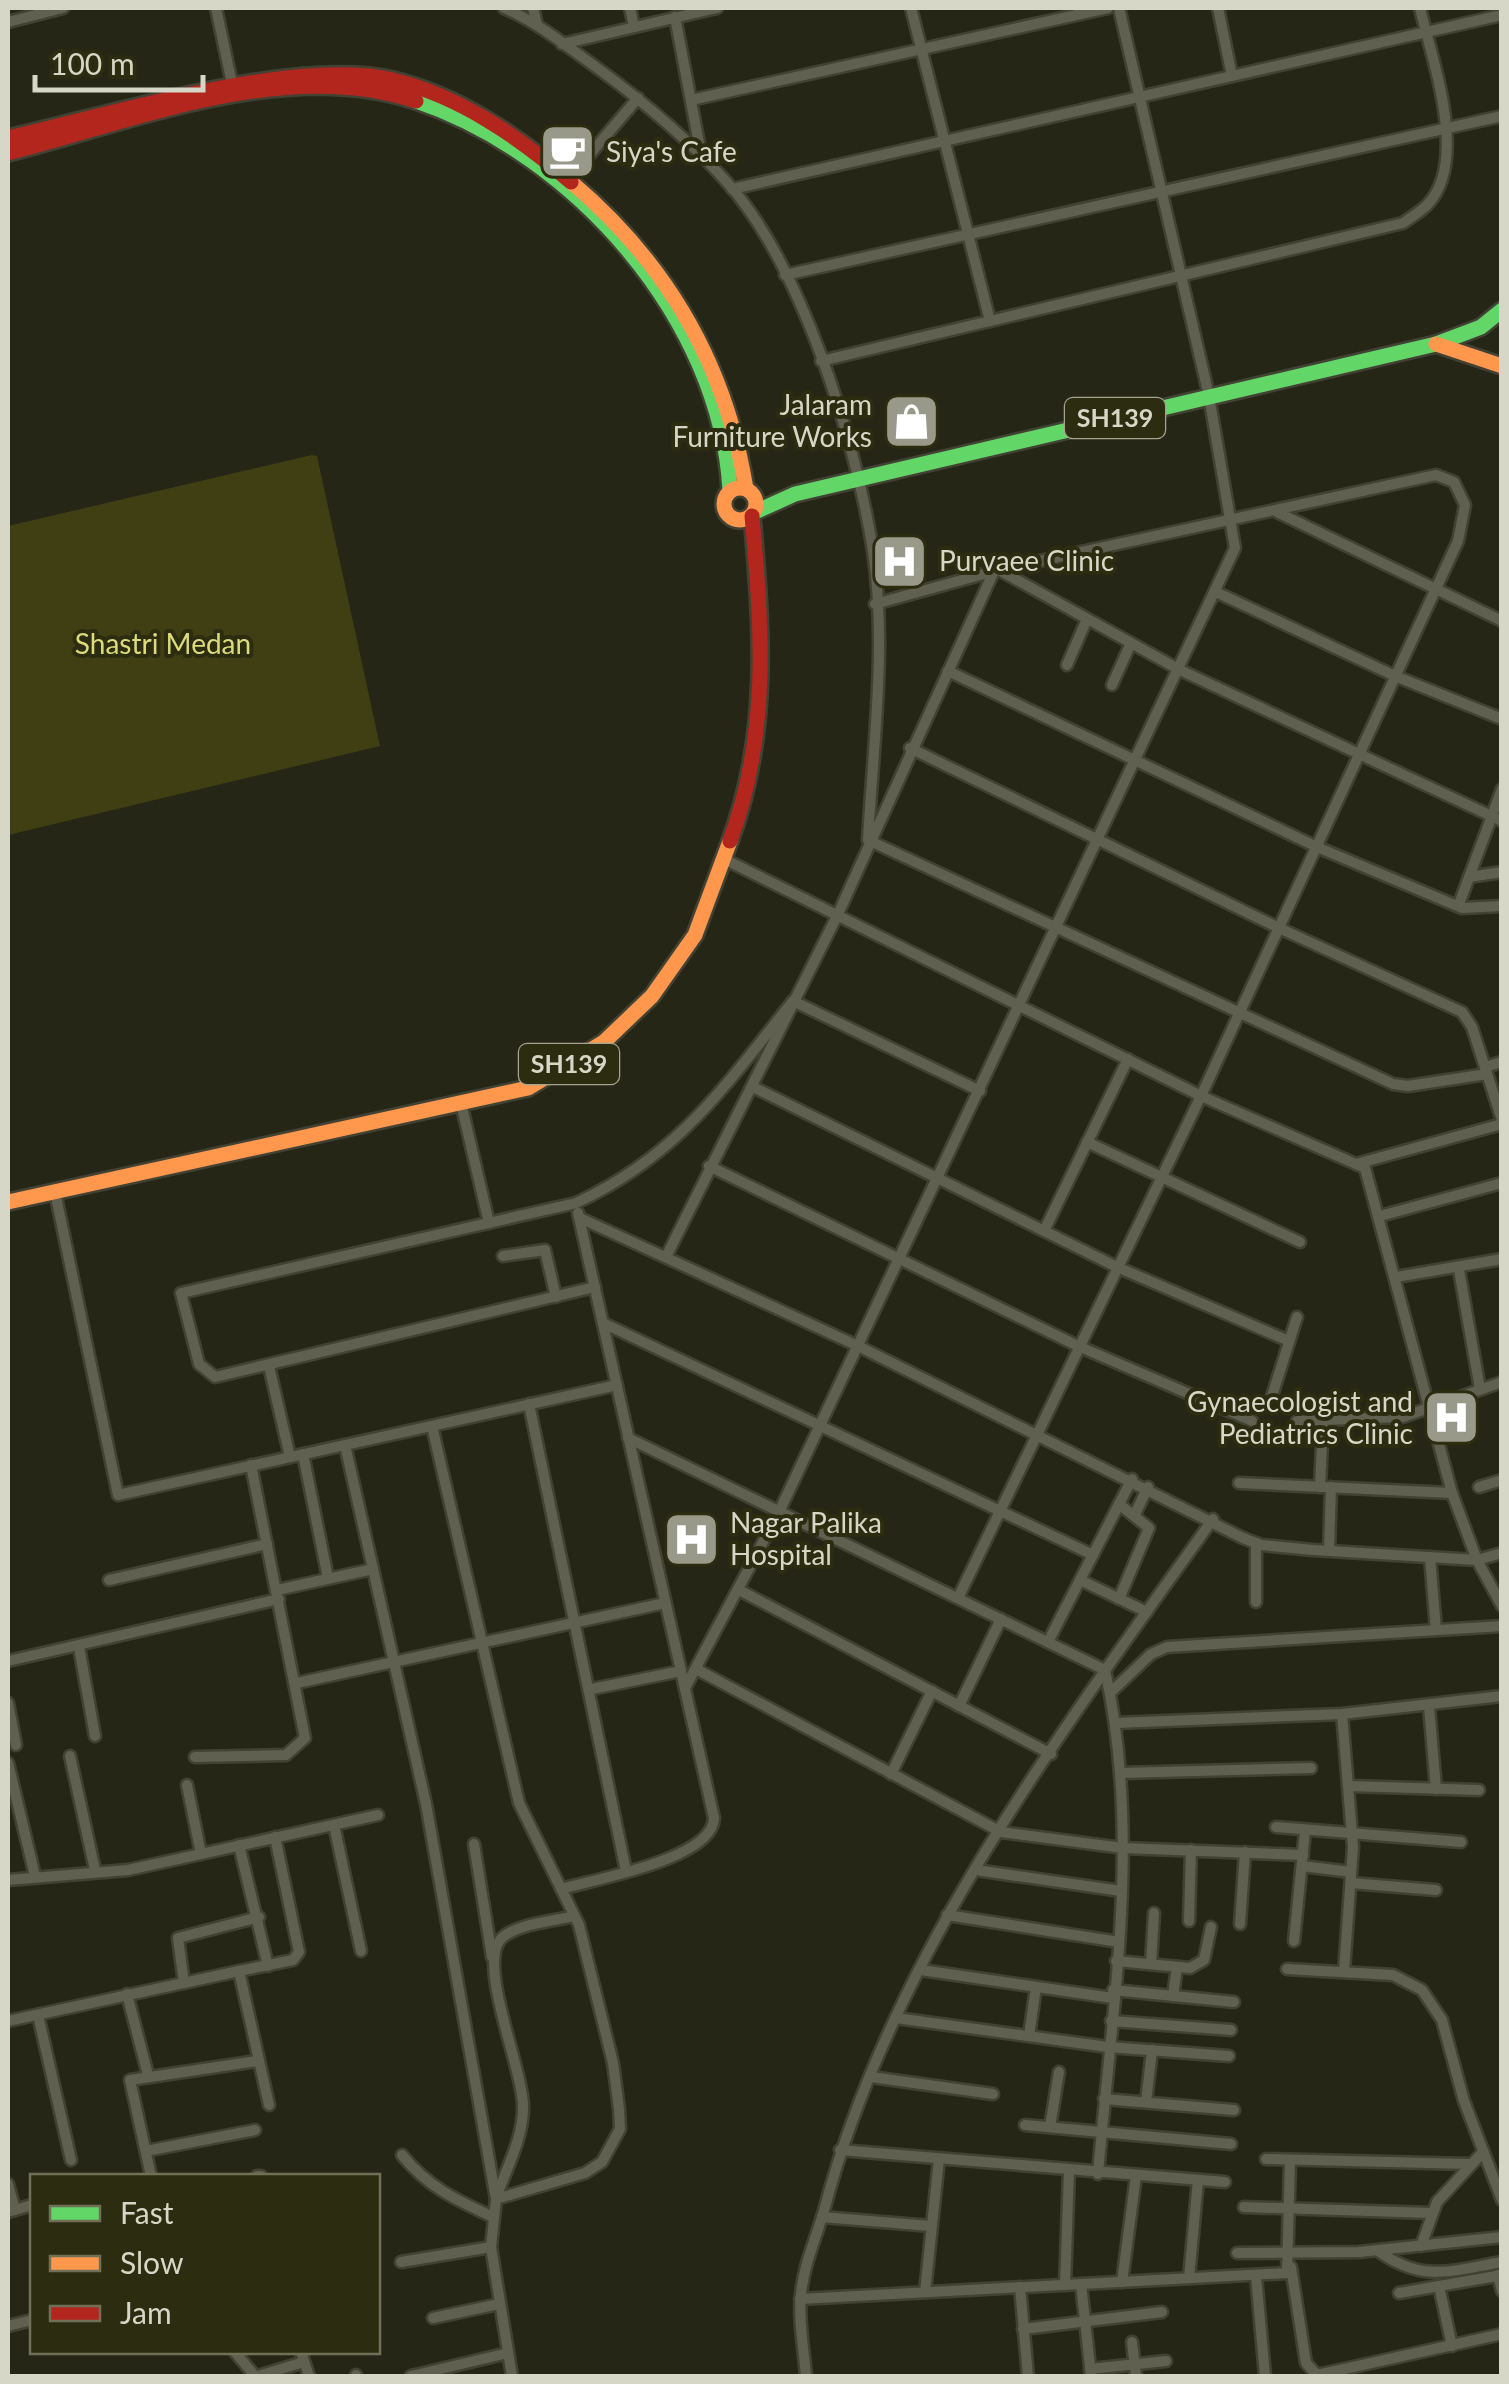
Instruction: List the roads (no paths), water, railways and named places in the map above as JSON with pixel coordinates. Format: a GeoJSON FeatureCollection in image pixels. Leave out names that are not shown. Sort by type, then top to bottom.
{"type":"FeatureCollection","features":[{"type":"Feature","properties":{"kind":"main road"},"geometry":{"type":"LineString","coordinates":[[8,138],[234,94],[339,86],[390,93],[473,125],[564,184],[650,282],[683,328],[753,514],[734,519],[724,505],[743,491]]}},
{"type":"Feature","properties":{"kind":"main road"},"geometry":{"type":"LineString","coordinates":[[8,153],[234,94]]}},
{"type":"Feature","properties":{"kind":"main road","name":"SH139"},"geometry":{"type":"LineString","coordinates":[[8,1202],[528,1088],[604,1042],[652,996],[695,935],[748,793],[760,725],[764,645],[751,549],[753,514],[795,494],[1436,344],[1481,326],[1502,310]]}},
{"type":"Feature","properties":{"kind":"main road"},"geometry":{"type":"LineString","coordinates":[[1436,344],[1502,366]]}},
{"type":"Feature","properties":{"kind":"main road","name":"SH139"},"geometry":{"type":"LineString","coordinates":[[743,491],[795,494]]}},
{"type":"Feature","properties":{"kind":"main road","name":"SH139"},"geometry":{"type":"LineString","coordinates":[[734,519],[751,549]]}},
{"type":"Feature","properties":{"kind":"street"},"geometry":{"type":"LineString","coordinates":[[8,22],[63,8]]}},
{"type":"Feature","properties":{"kind":"street"},"geometry":{"type":"LineString","coordinates":[[216,8],[234,94]]}},
{"type":"Feature","properties":{"kind":"street"},"geometry":{"type":"LineString","coordinates":[[504,8],[537,25],[638,98],[701,156],[732,189],[785,275],[821,361],[858,479],[873,554],[876,709],[868,840]]}},
{"type":"Feature","properties":{"kind":"street"},"geometry":{"type":"LineString","coordinates":[[533,8],[537,25]]}},
{"type":"Feature","properties":{"kind":"street"},"geometry":{"type":"LineString","coordinates":[[630,8],[634,27]]}},
{"type":"Feature","properties":{"kind":"street"},"geometry":{"type":"LineString","coordinates":[[562,44],[717,8]]}},
{"type":"Feature","properties":{"kind":"street"},"geometry":{"type":"LineString","coordinates":[[911,8],[990,321]]}},
{"type":"Feature","properties":{"kind":"street"},"geometry":{"type":"LineString","coordinates":[[691,100],[1108,8]]}},
{"type":"Feature","properties":{"kind":"street"},"geometry":{"type":"LineString","coordinates":[[685,1688],[779,1512],[1218,593],[1235,548],[1234,522],[1210,396],[1119,8]]}},
{"type":"Feature","properties":{"kind":"street"},"geometry":{"type":"LineString","coordinates":[[1218,8],[1232,76]]}},
{"type":"Feature","properties":{"kind":"street"},"geometry":{"type":"LineString","coordinates":[[821,361],[1403,222],[1430,202],[1449,160],[1447,128],[1420,8]]}},
{"type":"Feature","properties":{"kind":"street"},"geometry":{"type":"LineString","coordinates":[[732,189],[1502,15]]}},
{"type":"Feature","properties":{"kind":"street"},"geometry":{"type":"LineString","coordinates":[[675,17],[701,156]]}},
{"type":"Feature","properties":{"kind":"street"},"geometry":{"type":"LineString","coordinates":[[564,184],[638,98]]}},
{"type":"Feature","properties":{"kind":"street"},"geometry":{"type":"LineString","coordinates":[[785,275],[1502,116]]}},
{"type":"Feature","properties":{"kind":"street"},"geometry":{"type":"LineString","coordinates":[[875,604],[996,571],[1436,475],[1454,482],[1465,504],[1458,541],[1396,676],[1201,1096],[1035,1432],[958,1598]]}},
{"type":"Feature","properties":{"kind":"street"},"geometry":{"type":"LineString","coordinates":[[1276,512],[1502,621]]}},
{"type":"Feature","properties":{"kind":"street"},"geometry":{"type":"LineString","coordinates":[[996,571],[1180,670],[1497,820]]}},
{"type":"Feature","properties":{"kind":"street"},"geometry":{"type":"LineString","coordinates":[[666,1257],[838,914],[910,748],[996,571]]}},
{"type":"Feature","properties":{"kind":"street"},"geometry":{"type":"LineString","coordinates":[[1218,593],[1396,676],[1502,720]]}},
{"type":"Feature","properties":{"kind":"street"},"geometry":{"type":"LineString","coordinates":[[1068,665],[1088,619]]}},
{"type":"Feature","properties":{"kind":"street"},"geometry":{"type":"LineString","coordinates":[[1112,686],[1131,643]]}},
{"type":"Feature","properties":{"kind":"street"},"geometry":{"type":"LineString","coordinates":[[948,671],[1316,847],[1467,909],[1502,906]]}},
{"type":"Feature","properties":{"kind":"street"},"geometry":{"type":"LineString","coordinates":[[910,748],[1099,842],[1462,1012],[1472,1027],[1502,1122],[1356,1164]]}},
{"type":"Feature","properties":{"kind":"street"},"geometry":{"type":"LineString","coordinates":[[1460,904],[1497,820],[1502,789]]}},
{"type":"Feature","properties":{"kind":"street"},"geometry":{"type":"LineString","coordinates":[[868,840],[1400,1086],[1486,1070],[1502,1062]]}},
{"type":"Feature","properties":{"kind":"street"},"geometry":{"type":"LineString","coordinates":[[726,860],[1201,1096],[1369,1172],[1452,1493],[1477,1560],[1502,1606]]}},
{"type":"Feature","properties":{"kind":"street"},"geometry":{"type":"LineString","coordinates":[[1469,877],[1502,872]]}},
{"type":"Feature","properties":{"kind":"street"},"geometry":{"type":"LineString","coordinates":[[793,1001],[980,1091]]}},
{"type":"Feature","properties":{"kind":"street"},"geometry":{"type":"LineString","coordinates":[[595,1288],[215,1377],[198,1364],[181,1294],[576,1203],[650,1162],[709,1105],[793,1001]]}},
{"type":"Feature","properties":{"kind":"street"},"geometry":{"type":"LineString","coordinates":[[1044,1230],[1128,1059]]}},
{"type":"Feature","properties":{"kind":"street"},"geometry":{"type":"LineString","coordinates":[[753,1087],[1116,1267],[1289,1341]]}},
{"type":"Feature","properties":{"kind":"street"},"geometry":{"type":"LineString","coordinates":[[461,1103],[489,1223]]}},
{"type":"Feature","properties":{"kind":"street"},"geometry":{"type":"LineString","coordinates":[[1088,1142],[1300,1242]]}},
{"type":"Feature","properties":{"kind":"street"},"geometry":{"type":"LineString","coordinates":[[709,1166],[1078,1346],[1252,1421]]}},
{"type":"Feature","properties":{"kind":"street"},"geometry":{"type":"LineString","coordinates":[[1380,1216],[1502,1183]]}},
{"type":"Feature","properties":{"kind":"street"},"geometry":{"type":"LineString","coordinates":[[55,1192],[118,1494],[616,1385]]}},
{"type":"Feature","properties":{"kind":"street"},"geometry":{"type":"LineString","coordinates":[[561,1890],[688,1852],[714,1830],[576,1203]]}},
{"type":"Feature","properties":{"kind":"street"},"geometry":{"type":"LineString","coordinates":[[580,1218],[858,1346],[1256,1543],[1477,1560],[1502,1553]]}},
{"type":"Feature","properties":{"kind":"street"},"geometry":{"type":"LineString","coordinates":[[503,1256],[545,1250],[556,1297]]}},
{"type":"Feature","properties":{"kind":"street"},"geometry":{"type":"LineString","coordinates":[[1396,1277],[1432,1269],[1459,1270],[1502,1259]]}},
{"type":"Feature","properties":{"kind":"street"},"geometry":{"type":"LineString","coordinates":[[1459,1270],[1480,1389]]}},
{"type":"Feature","properties":{"kind":"street"},"geometry":{"type":"LineString","coordinates":[[1272,1396],[1297,1317]]}},
{"type":"Feature","properties":{"kind":"street"},"geometry":{"type":"LineString","coordinates":[[603,1323],[1093,1555]]}},
{"type":"Feature","properties":{"kind":"street"},"geometry":{"type":"LineString","coordinates":[[269,1366],[290,1457]]}},
{"type":"Feature","properties":{"kind":"street"},"geometry":{"type":"LineString","coordinates":[[1297,1421],[1384,1420],[1480,1389],[1500,1387]]}},
{"type":"Feature","properties":{"kind":"street"},"geometry":{"type":"LineString","coordinates":[[529,1404],[592,1689],[626,1871]]}},
{"type":"Feature","properties":{"kind":"street"},"geometry":{"type":"LineString","coordinates":[[1323,1421],[1329,1550]]}},
{"type":"Feature","properties":{"kind":"street"},"geometry":{"type":"LineString","coordinates":[[432,1426],[519,1803],[574,1916],[613,2063],[620,2130],[602,2162],[585,2173],[496,2198]]}},
{"type":"Feature","properties":{"kind":"street"},"geometry":{"type":"LineString","coordinates":[[628,1438],[1105,1670]]}},
{"type":"Feature","properties":{"kind":"street"},"geometry":{"type":"LineString","coordinates":[[346,1444],[429,1820],[496,2198]]}},
{"type":"Feature","properties":{"kind":"street"},"geometry":{"type":"LineString","coordinates":[[303,1454],[328,1578]]}},
{"type":"Feature","properties":{"kind":"street"},"geometry":{"type":"LineString","coordinates":[[195,1757],[274,1757],[295,1752],[305,1738],[298,1683],[251,1465]]}},
{"type":"Feature","properties":{"kind":"street"},"geometry":{"type":"LineString","coordinates":[[1048,1642],[1132,1480]]}},
{"type":"Feature","properties":{"kind":"street"},"geometry":{"type":"LineString","coordinates":[[1479,1487],[1502,1480]]}},
{"type":"Feature","properties":{"kind":"street"},"geometry":{"type":"LineString","coordinates":[[1239,1483],[1452,1493]]}},
{"type":"Feature","properties":{"kind":"street"},"geometry":{"type":"LineString","coordinates":[[1135,1514],[1148,1487]]}},
{"type":"Feature","properties":{"kind":"street"},"geometry":{"type":"LineString","coordinates":[[1119,1504],[1146,1522],[1148,1536],[1119,1599]]}},
{"type":"Feature","properties":{"kind":"street"},"geometry":{"type":"LineString","coordinates":[[806,2376],[800,2299],[804,2267],[840,2150],[896,2018],[947,1916],[976,1870],[1105,1670],[1212,1519]]}},
{"type":"Feature","properties":{"kind":"street"},"geometry":{"type":"LineString","coordinates":[[1256,1543],[1256,1602]]}},
{"type":"Feature","properties":{"kind":"street"},"geometry":{"type":"LineString","coordinates":[[109,1580],[268,1544]]}},
{"type":"Feature","properties":{"kind":"street"},"geometry":{"type":"LineString","coordinates":[[1430,1557],[1436,1630]]}},
{"type":"Feature","properties":{"kind":"street"},"geometry":{"type":"LineString","coordinates":[[8,1661],[79,1647],[373,1568]]}},
{"type":"Feature","properties":{"kind":"street"},"geometry":{"type":"LineString","coordinates":[[1080,1580],[1146,1612]]}},
{"type":"Feature","properties":{"kind":"street"},"geometry":{"type":"LineString","coordinates":[[739,1590],[1051,1754]]}},
{"type":"Feature","properties":{"kind":"street"},"geometry":{"type":"LineString","coordinates":[[298,1683],[395,1665],[666,1603]]}},
{"type":"Feature","properties":{"kind":"street"},"geometry":{"type":"LineString","coordinates":[[959,1706],[1001,1619]]}},
{"type":"Feature","properties":{"kind":"street"},"geometry":{"type":"LineString","coordinates":[[1110,1693],[1150,1654],[1167,1646],[1502,1626]]}},
{"type":"Feature","properties":{"kind":"street"},"geometry":{"type":"LineString","coordinates":[[79,1647],[95,1736]]}},
{"type":"Feature","properties":{"kind":"street"},"geometry":{"type":"LineString","coordinates":[[696,1669],[1001,1832],[1123,1848],[1246,1852],[1302,1861],[1351,1877],[1436,1890]]}},
{"type":"Feature","properties":{"kind":"street"},"geometry":{"type":"LineString","coordinates":[[1098,2174],[1119,1942],[1123,1848],[1116,1723],[1105,1670]]}},
{"type":"Feature","properties":{"kind":"street"},"geometry":{"type":"LineString","coordinates":[[592,1689],[681,1671]]}},
{"type":"Feature","properties":{"kind":"street"},"geometry":{"type":"LineString","coordinates":[[891,1774],[932,1691]]}},
{"type":"Feature","properties":{"kind":"street"},"geometry":{"type":"LineString","coordinates":[[1116,1723],[1342,1714],[1502,1696]]}},
{"type":"Feature","properties":{"kind":"street"},"geometry":{"type":"LineString","coordinates":[[8,1704],[16,1745]]}},
{"type":"Feature","properties":{"kind":"street"},"geometry":{"type":"LineString","coordinates":[[1430,1706],[1436,1789]]}},
{"type":"Feature","properties":{"kind":"street"},"geometry":{"type":"LineString","coordinates":[[1342,1714],[1352,1836],[1344,1971]]}},
{"type":"Feature","properties":{"kind":"street"},"geometry":{"type":"LineString","coordinates":[[70,1756],[95,1870]]}},
{"type":"Feature","properties":{"kind":"street"},"geometry":{"type":"LineString","coordinates":[[8,1763],[34,1876]]}},
{"type":"Feature","properties":{"kind":"street"},"geometry":{"type":"LineString","coordinates":[[1120,1774],[1312,1768]]}},
{"type":"Feature","properties":{"kind":"street"},"geometry":{"type":"LineString","coordinates":[[186,1785],[201,1854]]}},
{"type":"Feature","properties":{"kind":"street"},"geometry":{"type":"LineString","coordinates":[[1349,1786],[1479,1790]]}},
{"type":"Feature","properties":{"kind":"street"},"geometry":{"type":"LineString","coordinates":[[8,1880],[128,1870],[378,1815]]}},
{"type":"Feature","properties":{"kind":"street"},"geometry":{"type":"LineString","coordinates":[[334,1824],[361,1951]]}},
{"type":"Feature","properties":{"kind":"street"},"geometry":{"type":"LineString","coordinates":[[1276,1827],[1461,1842]]}},
{"type":"Feature","properties":{"kind":"street"},"geometry":{"type":"LineString","coordinates":[[1294,1940],[1305,1831]]}},
{"type":"Feature","properties":{"kind":"street"},"geometry":{"type":"LineString","coordinates":[[8,2021],[293,1960],[299,1952],[276,1838]]}},
{"type":"Feature","properties":{"kind":"street"},"geometry":{"type":"LineString","coordinates":[[474,1844],[495,1978],[524,2106],[520,2134],[491,2216],[490,2247],[512,2376]]}},
{"type":"Feature","properties":{"kind":"street"},"geometry":{"type":"LineString","coordinates":[[239,1845],[268,1966]]}},
{"type":"Feature","properties":{"kind":"street"},"geometry":{"type":"LineString","coordinates":[[1189,1921],[1191,1850]]}},
{"type":"Feature","properties":{"kind":"street"},"geometry":{"type":"LineString","coordinates":[[1240,1924],[1246,1852]]}},
{"type":"Feature","properties":{"kind":"street"},"geometry":{"type":"LineString","coordinates":[[976,1870],[1121,1891]]}},
{"type":"Feature","properties":{"kind":"street"},"geometry":{"type":"LineString","coordinates":[[1151,1964],[1154,1913]]}},
{"type":"Feature","properties":{"kind":"street"},"geometry":{"type":"LineString","coordinates":[[495,1978],[500,1940],[510,1933],[574,1916]]}},
{"type":"Feature","properties":{"kind":"street"},"geometry":{"type":"LineString","coordinates":[[947,1916],[1119,1942]]}},
{"type":"Feature","properties":{"kind":"street"},"geometry":{"type":"LineString","coordinates":[[184,1983],[178,1938],[259,1917]]}},
{"type":"Feature","properties":{"kind":"street"},"geometry":{"type":"LineString","coordinates":[[1116,1961],[1190,1968],[1204,1960],[1211,1926]]}},
{"type":"Feature","properties":{"kind":"street"},"geometry":{"type":"LineString","coordinates":[[1173,1996],[1177,1967]]}},
{"type":"Feature","properties":{"kind":"street"},"geometry":{"type":"LineString","coordinates":[[1287,1969],[1393,1975],[1422,1990],[1442,2020],[1464,2102],[1502,2200]]}},
{"type":"Feature","properties":{"kind":"street"},"geometry":{"type":"LineString","coordinates":[[921,1970],[1036,1987],[1234,2002]]}},
{"type":"Feature","properties":{"kind":"street"},"geometry":{"type":"LineString","coordinates":[[240,1971],[269,2106]]}},
{"type":"Feature","properties":{"kind":"street"},"geometry":{"type":"LineString","coordinates":[[1029,2036],[1036,1987]]}},
{"type":"Feature","properties":{"kind":"street"},"geometry":{"type":"LineString","coordinates":[[127,1994],[148,2075]]}},
{"type":"Feature","properties":{"kind":"street"},"geometry":{"type":"LineString","coordinates":[[38,2015],[71,2160]]}},
{"type":"Feature","properties":{"kind":"street"},"geometry":{"type":"LineString","coordinates":[[896,2018],[1108,2047],[1229,2056]]}},
{"type":"Feature","properties":{"kind":"street"},"geometry":{"type":"LineString","coordinates":[[1111,2021],[1231,2030]]}},
{"type":"Feature","properties":{"kind":"street"},"geometry":{"type":"LineString","coordinates":[[1146,2102],[1152,2050]]}},
{"type":"Feature","properties":{"kind":"street"},"geometry":{"type":"LineString","coordinates":[[147,2174],[146,2151],[128,2084],[134,2077],[258,2060]]}},
{"type":"Feature","properties":{"kind":"street"},"geometry":{"type":"LineString","coordinates":[[1050,2128],[1058,2072]]}},
{"type":"Feature","properties":{"kind":"street"},"geometry":{"type":"LineString","coordinates":[[871,2077],[993,2094]]}},
{"type":"Feature","properties":{"kind":"street"},"geometry":{"type":"LineString","coordinates":[[1104,2099],[1234,2110]]}},
{"type":"Feature","properties":{"kind":"street"},"geometry":{"type":"LineString","coordinates":[[1025,2125],[1231,2144]]}},
{"type":"Feature","properties":{"kind":"street"},"geometry":{"type":"LineString","coordinates":[[146,2151],[255,2130]]}},
{"type":"Feature","properties":{"kind":"street"},"geometry":{"type":"LineString","coordinates":[[840,2150],[1224,2182]]}},
{"type":"Feature","properties":{"kind":"street"},"geometry":{"type":"LineString","coordinates":[[1421,2246],[1430,2213],[1469,2164],[1484,2152]]}},
{"type":"Feature","properties":{"kind":"street"},"geometry":{"type":"LineString","coordinates":[[402,2154],[422,2179],[491,2216]]}},
{"type":"Feature","properties":{"kind":"street"},"geometry":{"type":"LineString","coordinates":[[926,2292],[938,2159]]}},
{"type":"Feature","properties":{"kind":"street"},"geometry":{"type":"LineString","coordinates":[[1266,2160],[1469,2164]]}},
{"type":"Feature","properties":{"kind":"street"},"geometry":{"type":"LineString","coordinates":[[1290,2160],[1290,2260],[1306,2362],[1317,2375],[1502,2334]]}},
{"type":"Feature","properties":{"kind":"street"},"geometry":{"type":"LineString","coordinates":[[1064,2285],[1069,2171]]}},
{"type":"Feature","properties":{"kind":"street"},"geometry":{"type":"LineString","coordinates":[[1122,2282],[1136,2176]]}},
{"type":"Feature","properties":{"kind":"street"},"geometry":{"type":"LineString","coordinates":[[1189,2278],[1198,2180]]}},
{"type":"Feature","properties":{"kind":"street"},"geometry":{"type":"LineString","coordinates":[[8,2184],[11,2211]]}},
{"type":"Feature","properties":{"kind":"street"},"geometry":{"type":"LineString","coordinates":[[1244,2207],[1430,2213]]}},
{"type":"Feature","properties":{"kind":"street"},"geometry":{"type":"LineString","coordinates":[[822,2216],[932,2226]]}},
{"type":"Feature","properties":{"kind":"street"},"geometry":{"type":"LineString","coordinates":[[1237,2253],[1290,2260],[1502,2237]]}},
{"type":"Feature","properties":{"kind":"street"},"geometry":{"type":"LineString","coordinates":[[402,2262],[490,2247]]}},
{"type":"Feature","properties":{"kind":"street"},"geometry":{"type":"LineString","coordinates":[[1377,2250],[1400,2267],[1420,2274],[1502,2262]]}},
{"type":"Feature","properties":{"kind":"street"},"geometry":{"type":"LineString","coordinates":[[800,2299],[1256,2276],[1287,2273],[1290,2260]]}},
{"type":"Feature","properties":{"kind":"street"},"geometry":{"type":"LineString","coordinates":[[1399,2293],[1500,2275],[1502,2291]]}},
{"type":"Feature","properties":{"kind":"street"},"geometry":{"type":"LineString","coordinates":[[1256,2276],[1265,2376]]}},
{"type":"Feature","properties":{"kind":"street"},"geometry":{"type":"LineString","coordinates":[[1081,2284],[1091,2373],[1136,2370],[1166,2361]]}},
{"type":"Feature","properties":{"kind":"street"},"geometry":{"type":"LineString","coordinates":[[1439,2286],[1452,2346]]}},
{"type":"Feature","properties":{"kind":"street"},"geometry":{"type":"LineString","coordinates":[[1020,2288],[1028,2376]]}},
{"type":"Feature","properties":{"kind":"street"},"geometry":{"type":"LineString","coordinates":[[432,2318],[499,2304]]}},
{"type":"Feature","properties":{"kind":"street"},"geometry":{"type":"LineString","coordinates":[[1024,2329],[1162,2312]]}},
{"type":"Feature","properties":{"kind":"street"},"geometry":{"type":"LineString","coordinates":[[1132,2342],[1136,2370]]}},
{"type":"Feature","properties":{"kind":"street"},"geometry":{"type":"LineString","coordinates":[[411,2376],[508,2353]]}},
{"type":"Feature","properties":{"kind":"street"},"geometry":{"type":"LineString","coordinates":[[237,2354],[256,2376],[303,2357],[309,2376]]}},
{"type":"Feature","properties":{"kind":"place","name":"Siya's Cafe"},"geometry":{"type":"Point","coordinates":[567,152]}},
{"type":"Feature","properties":{"kind":"place","name":"Jalaram Furniture Works"},"geometry":{"type":"Point","coordinates":[911,421]}},
{"type":"Feature","properties":{"kind":"place","name":"Purvaee Clinic"},"geometry":{"type":"Point","coordinates":[900,561]}},
{"type":"Feature","properties":{"kind":"place","name":"Gynaecologist and Pediatrics Clinic"},"geometry":{"type":"Point","coordinates":[1452,1418]}},
{"type":"Feature","properties":{"kind":"place","name":"Nagar Palika Hospital"},"geometry":{"type":"Point","coordinates":[691,1539]}},
{"type":"Feature","properties":{"kind":"park label","name":"Shastri Medan"},"geometry":{"type":"Point","coordinates":[163,644]}}]}
